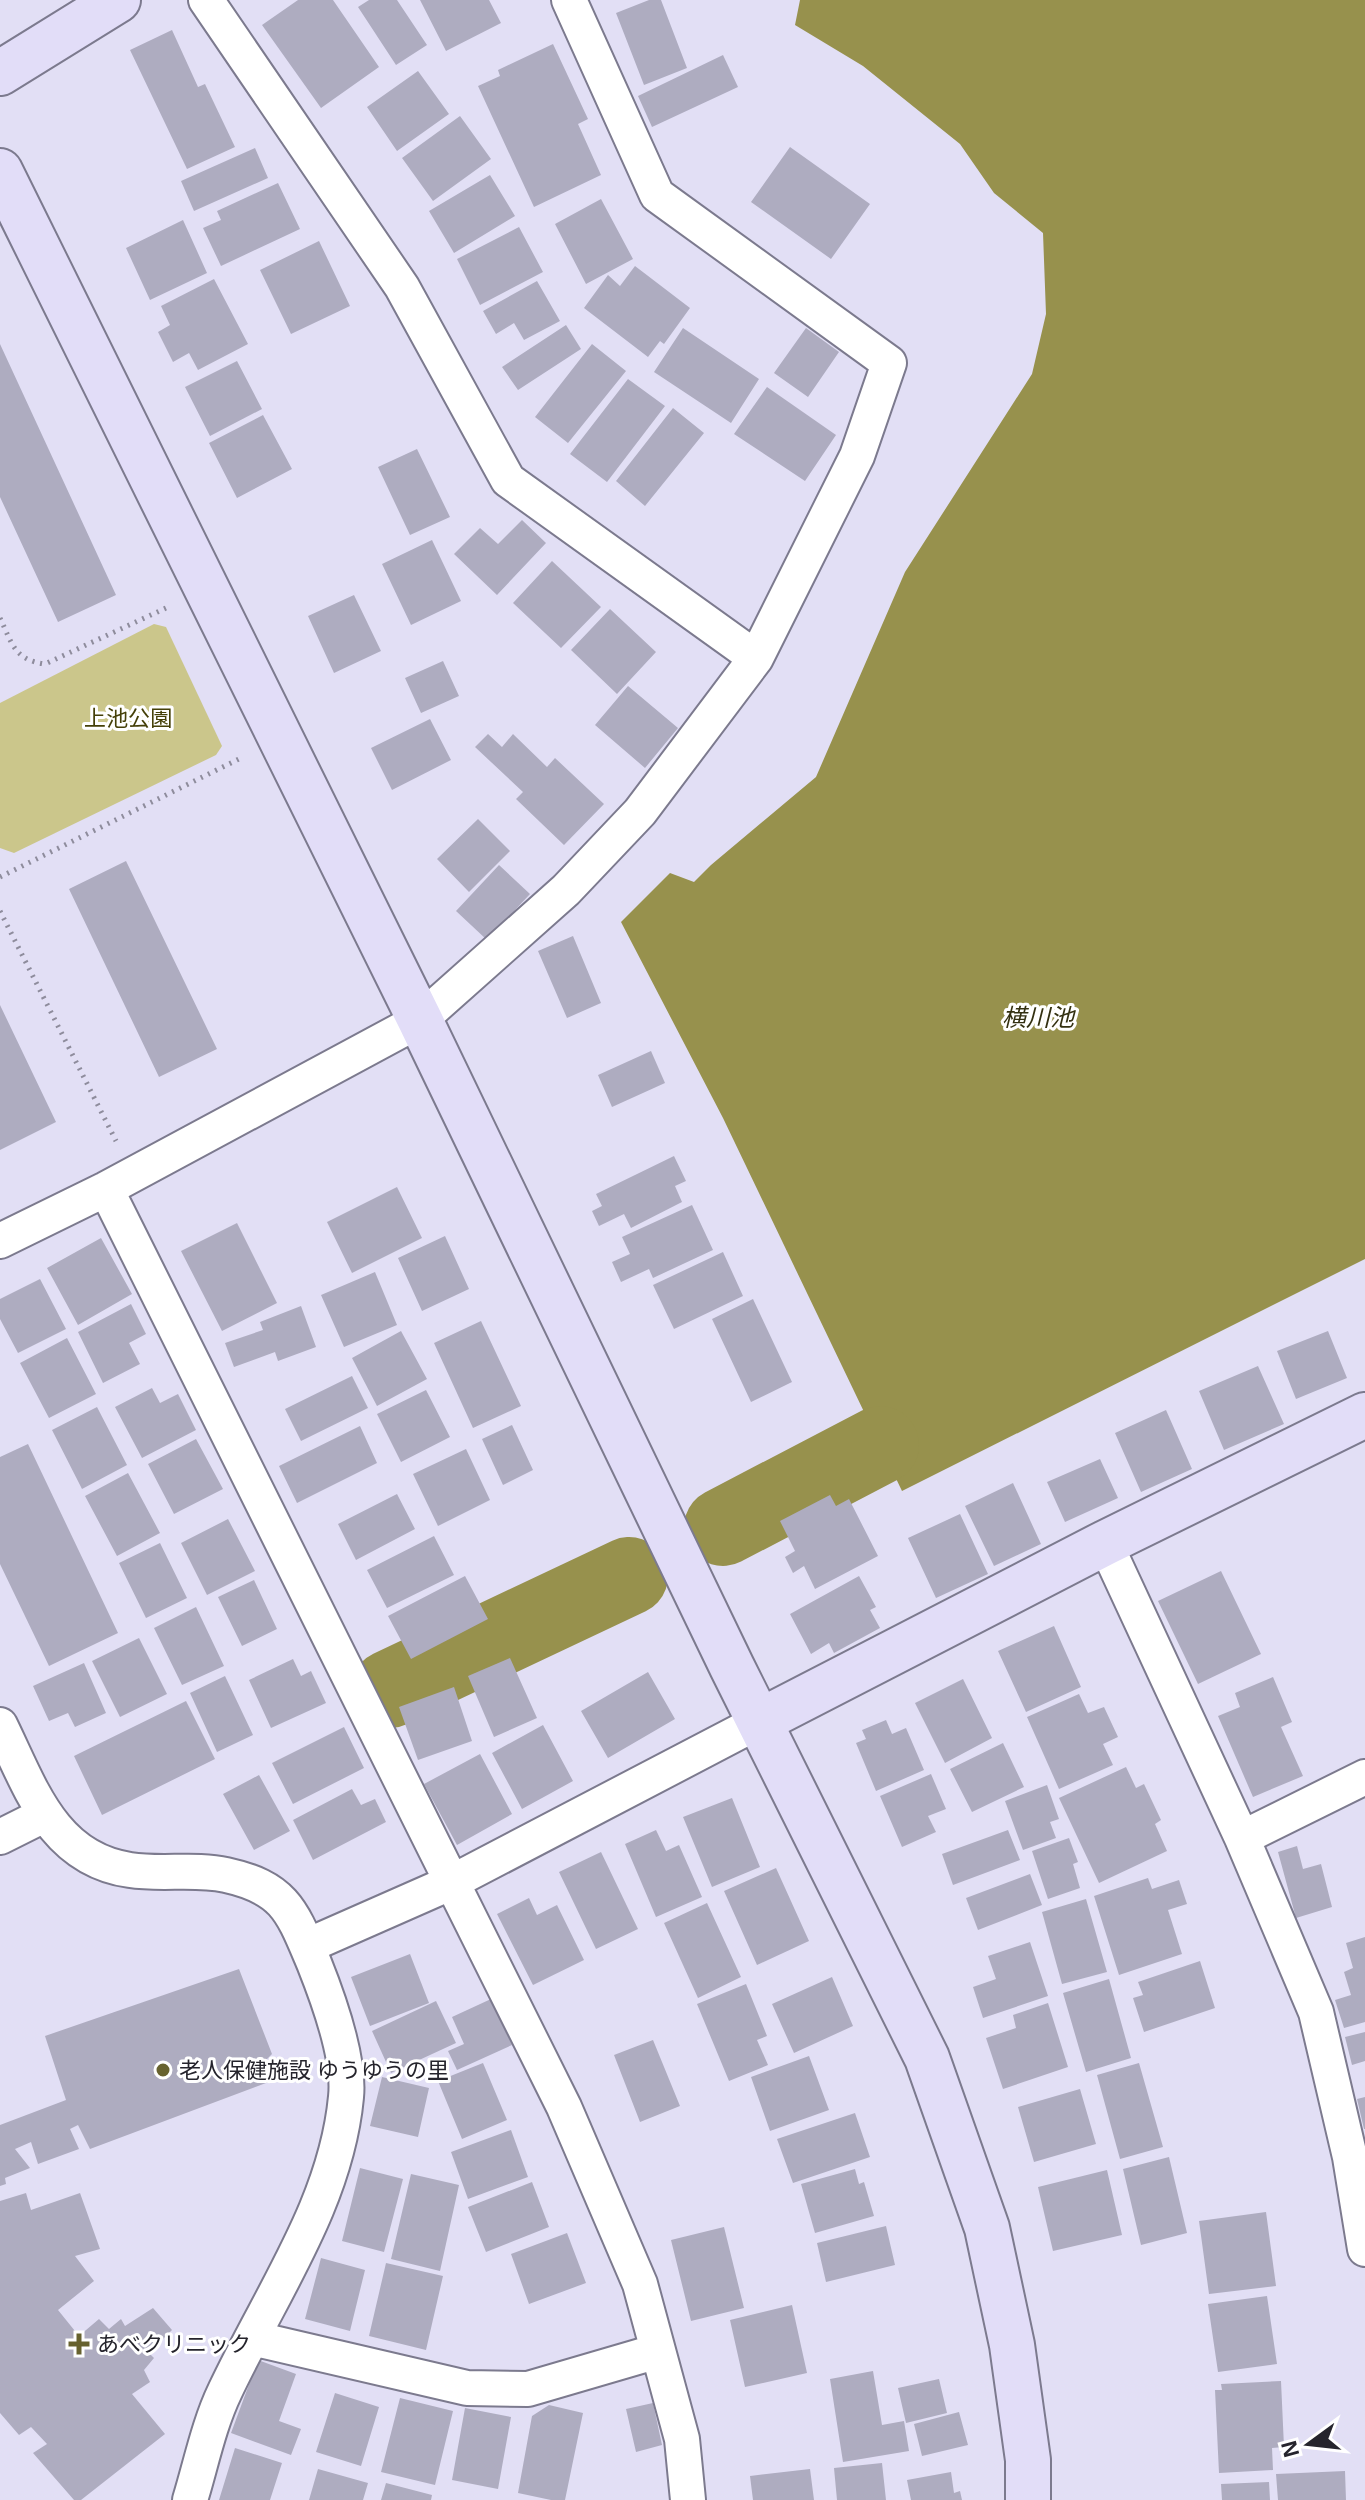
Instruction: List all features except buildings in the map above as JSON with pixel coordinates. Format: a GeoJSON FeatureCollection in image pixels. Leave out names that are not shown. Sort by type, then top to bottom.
{"type":"FeatureCollection","features":[{"type":"Feature","properties":{"kind":"street"},"geometry":{"type":"LineString","coordinates":[[0,73],[118,0]]}},
{"type":"Feature","properties":{"kind":"street"},"geometry":{"type":"LineString","coordinates":[[206,0],[402,287],[508,480],[756,658]]}},
{"type":"Feature","properties":{"kind":"street"},"geometry":{"type":"LineString","coordinates":[[0,1241],[120,1181],[420,1020],[566,890],[640,812],[756,658],[857,456],[889,363],[657,195],[569,0]]}},
{"type":"Feature","properties":{"kind":"street"},"geometry":{"type":"LineString","coordinates":[[0,171],[420,1020],[927,2058],[987,2228],[1012,2345],[1028,2460],[1028,2500]]}},
{"type":"Feature","properties":{"kind":"street"},"geometry":{"type":"LineString","coordinates":[[120,1181],[450,1883],[564,2107],[640,2284],[682,2439],[688,2500]]}},
{"type":"Feature","properties":{"kind":"street"},"geometry":{"type":"LineString","coordinates":[[307,1946],[450,1883],[1105,1543],[1365,1415]]}},
{"type":"Feature","properties":{"kind":"street"},"geometry":{"type":"LineString","coordinates":[[1105,1543],[1242,1838],[1316,2012],[1350,2157],[1365,2249]]}},
{"type":"Feature","properties":{"kind":"street"},"geometry":{"type":"LineString","coordinates":[[0,1725],[44,1815],[73,1846],[96,1860],[130,1870],[214,1872],[253,1881],[286,1903],[307,1946],[340,2040],[347,2094],[334,2162],[301,2245],[224,2393],[190,2500]]}},
{"type":"Feature","properties":{"kind":"street"},"geometry":{"type":"LineString","coordinates":[[1242,1838],[1365,1777]]}},
{"type":"Feature","properties":{"kind":"street"},"geometry":{"type":"LineString","coordinates":[[0,1837],[44,1815]]}},
{"type":"Feature","properties":{"kind":"street"},"geometry":{"type":"LineString","coordinates":[[252,2338],[467,2388],[528,2389],[658,2351]]}},
{"type":"Feature","properties":{"kind":"path"},"geometry":{"type":"LineString","coordinates":[[0,618],[18,654],[31,662],[45,664],[170,606]]}},
{"type":"Feature","properties":{"kind":"path"},"geometry":{"type":"LineString","coordinates":[[0,877],[244,756]]}},
{"type":"Feature","properties":{"kind":"path"},"geometry":{"type":"LineString","coordinates":[[0,911],[120,1181]]}},
{"type":"Feature","properties":{"kind":"green space","name":"上池公園"},"geometry":{"type":"Polygon","coordinates":[[[154,624],[166,627],[222,746],[216,755],[14,853],[0,848],[0,703],[154,624]]]}},
{"type":"Feature","properties":{"kind":"water","name":"横川池"},"geometry":{"type":"Polygon","coordinates":[[[800,0],[1365,0],[1365,1259],[902,1491],[723,1118],[621,922],[670,873],[694,882],[816,777],[905,572],[1032,374],[1046,314],[1043,233],[994,193],[960,144],[863,66],[795,25],[800,0]]]}},
{"type":"Feature","properties":{"kind":"waterway"},"geometry":{"type":"LineString","coordinates":[[723,1527],[880,1445]]}},
{"type":"Feature","properties":{"kind":"waterway"},"geometry":{"type":"LineString","coordinates":[[390,1689],[629,1576]]}},
{"type":"Feature","properties":{"kind":"place","name":"老人保健施設 ゆうゆうの里"},"geometry":{"type":"Point","coordinates":[163,2070]}},
{"type":"Feature","properties":{"kind":"place","name":"あべクリニック"},"geometry":{"type":"Point","coordinates":[79,2344]}}]}
